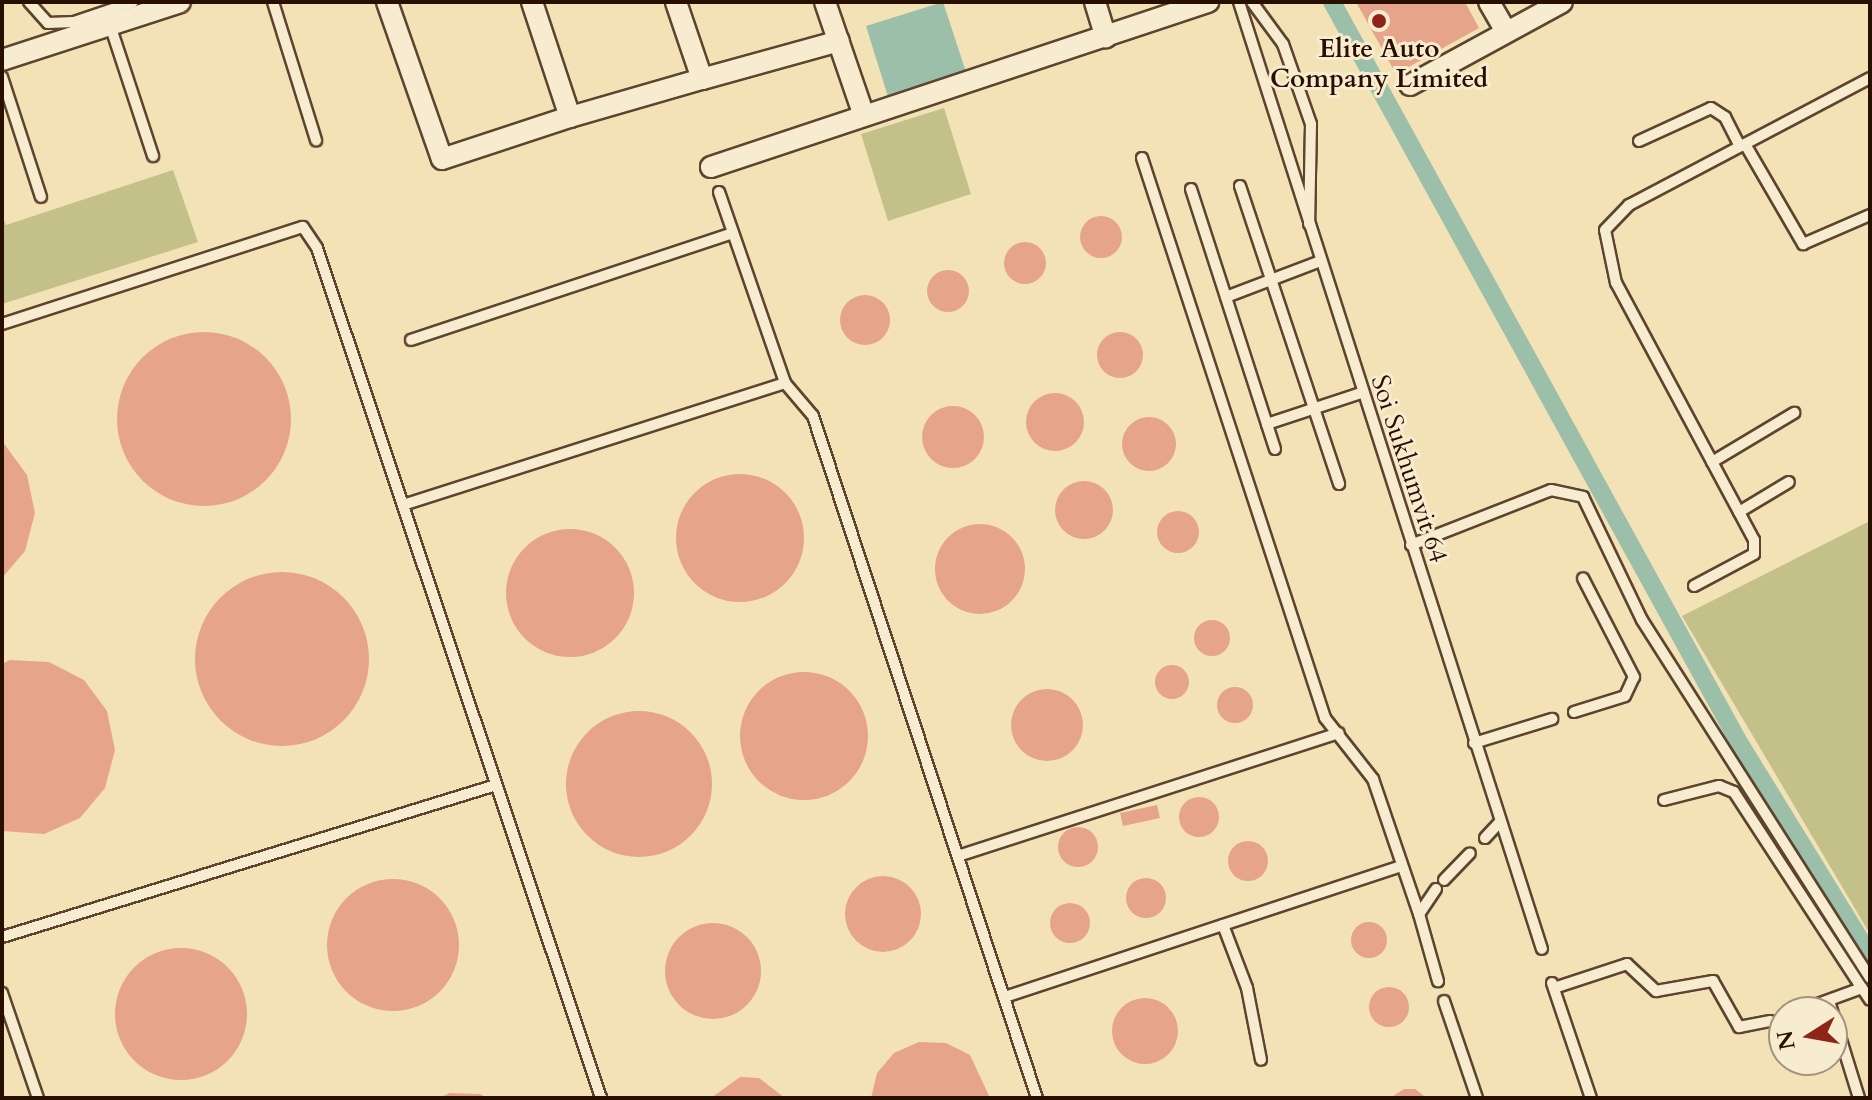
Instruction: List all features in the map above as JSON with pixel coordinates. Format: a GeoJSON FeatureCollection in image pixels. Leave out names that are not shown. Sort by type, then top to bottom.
{"type":"FeatureCollection","features":[{"type":"Feature","properties":{"kind":"street"},"geometry":{"type":"LineString","coordinates":[[2,60],[180,2]]}},
{"type":"Feature","properties":{"kind":"street"},"geometry":{"type":"LineString","coordinates":[[387,2],[442,159],[570,117],[839,41]]}},
{"type":"Feature","properties":{"kind":"street"},"geometry":{"type":"LineString","coordinates":[[532,2],[570,117]]}},
{"type":"Feature","properties":{"kind":"street"},"geometry":{"type":"LineString","coordinates":[[676,2],[702,79]]}},
{"type":"Feature","properties":{"kind":"street"},"geometry":{"type":"LineString","coordinates":[[825,2],[864,116]]}},
{"type":"Feature","properties":{"kind":"street"},"geometry":{"type":"LineString","coordinates":[[1095,2],[1106,37]]}},
{"type":"Feature","properties":{"kind":"street"},"geometry":{"type":"LineString","coordinates":[[711,167],[1208,2]]}},
{"type":"Feature","properties":{"kind":"street"},"geometry":{"type":"LineString","coordinates":[[1489,2],[1506,32]]}},
{"type":"Feature","properties":{"kind":"street"},"geometry":{"type":"LineString","coordinates":[[1410,85],[1562,2]]}},
{"type":"Feature","properties":{"kind":"lane"},"geometry":{"type":"LineString","coordinates":[[29,2],[48,23],[74,22],[133,2]]}},
{"type":"Feature","properties":{"kind":"lane"},"geometry":{"type":"LineString","coordinates":[[273,2],[316,140]]}},
{"type":"Feature","properties":{"kind":"lane","name":"Soi Sukhumvit 64"},"geometry":{"type":"LineString","coordinates":[[1239,2],[1318,262],[1542,949]]}},
{"type":"Feature","properties":{"kind":"lane"},"geometry":{"type":"LineString","coordinates":[[1252,2],[1283,44],[1311,124],[1309,233]]}},
{"type":"Feature","properties":{"kind":"lane"},"geometry":{"type":"LineString","coordinates":[[110,25],[153,156]]}},
{"type":"Feature","properties":{"kind":"lane"},"geometry":{"type":"LineString","coordinates":[[2,77],[41,197]]}},
{"type":"Feature","properties":{"kind":"lane"},"geometry":{"type":"LineString","coordinates":[[1694,586],[1754,554],[1739,512],[1616,283],[1605,230],[1629,205],[1870,78]]}},
{"type":"Feature","properties":{"kind":"lane"},"geometry":{"type":"LineString","coordinates":[[1639,141],[1711,108],[1725,117],[1803,244],[1870,215]]}},
{"type":"Feature","properties":{"kind":"lane"},"geometry":{"type":"LineString","coordinates":[[1142,158],[1317,696],[1339,733],[1373,779],[1419,914],[1438,981]]}},
{"type":"Feature","properties":{"kind":"lane"},"geometry":{"type":"LineString","coordinates":[[1240,186],[1339,484]]}},
{"type":"Feature","properties":{"kind":"lane"},"geometry":{"type":"LineString","coordinates":[[1191,189],[1275,449]]}},
{"type":"Feature","properties":{"kind":"lane"},"geometry":{"type":"LineString","coordinates":[[719,192],[785,383],[813,416],[1037,1098]]}},
{"type":"Feature","properties":{"kind":"lane"},"geometry":{"type":"LineString","coordinates":[[2,324],[303,227],[317,248],[601,1098]]}},
{"type":"Feature","properties":{"kind":"lane"},"geometry":{"type":"LineString","coordinates":[[411,340],[733,233]]}},
{"type":"Feature","properties":{"kind":"lane"},"geometry":{"type":"LineString","coordinates":[[1226,297],[1318,262]]}},
{"type":"Feature","properties":{"kind":"lane"},"geometry":{"type":"LineString","coordinates":[[403,505],[785,383]]}},
{"type":"Feature","properties":{"kind":"lane"},"geometry":{"type":"LineString","coordinates":[[1267,424],[1361,393]]}},
{"type":"Feature","properties":{"kind":"lane"},"geometry":{"type":"LineString","coordinates":[[1712,462],[1794,413]]}},
{"type":"Feature","properties":{"kind":"lane"},"geometry":{"type":"LineString","coordinates":[[1739,512],[1789,482]]}},
{"type":"Feature","properties":{"kind":"lane"},"geometry":{"type":"LineString","coordinates":[[1411,545],[1551,490],[1583,497],[1642,620],[1870,978]]}},
{"type":"Feature","properties":{"kind":"lane"},"geometry":{"type":"LineString","coordinates":[[1574,712],[1625,696],[1634,677],[1583,578]]}},
{"type":"Feature","properties":{"kind":"lane"},"geometry":{"type":"LineString","coordinates":[[1474,743],[1552,719]]}},
{"type":"Feature","properties":{"kind":"lane"},"geometry":{"type":"LineString","coordinates":[[958,856],[1339,733]]}},
{"type":"Feature","properties":{"kind":"lane"},"geometry":{"type":"LineString","coordinates":[[2,937],[496,785]]}},
{"type":"Feature","properties":{"kind":"lane"},"geometry":{"type":"LineString","coordinates":[[1664,800],[1719,786],[1734,792],[1870,1000]]}},
{"type":"Feature","properties":{"kind":"lane"},"geometry":{"type":"LineString","coordinates":[[1485,838],[1500,822]]}},
{"type":"Feature","properties":{"kind":"lane"},"geometry":{"type":"LineString","coordinates":[[1444,880],[1470,853]]}},
{"type":"Feature","properties":{"kind":"lane"},"geometry":{"type":"LineString","coordinates":[[1005,997],[1402,866]]}},
{"type":"Feature","properties":{"kind":"lane"},"geometry":{"type":"LineString","coordinates":[[1419,914],[1436,889]]}},
{"type":"Feature","properties":{"kind":"lane"},"geometry":{"type":"LineString","coordinates":[[1223,925],[1247,988],[1261,1060]]}},
{"type":"Feature","properties":{"kind":"lane"},"geometry":{"type":"LineString","coordinates":[[1591,1098],[1553,986],[1627,964],[1656,991],[1713,981],[1739,1027],[1768,1021]]}},
{"type":"Feature","properties":{"kind":"lane"},"geometry":{"type":"LineString","coordinates":[[1842,996],[1862,988]]}},
{"type":"Feature","properties":{"kind":"lane"},"geometry":{"type":"LineString","coordinates":[[2,993],[38,1098]]}},
{"type":"Feature","properties":{"kind":"lane"},"geometry":{"type":"LineString","coordinates":[[1444,1001],[1477,1098]]}},
{"type":"Feature","properties":{"kind":"lane"},"geometry":{"type":"LineString","coordinates":[[1848,1062],[1859,1098]]}},
{"type":"Feature","properties":{"kind":"shaded area"},"geometry":{"type":"Polygon","coordinates":[[[943,2],[967,75],[889,100],[866,26],[943,2]]]}},
{"type":"Feature","properties":{"kind":"shaded area"},"geometry":{"type":"Polygon","coordinates":[[[944,108],[971,194],[888,221],[861,134],[944,108]]]}},
{"type":"Feature","properties":{"kind":"shaded area"},"geometry":{"type":"Polygon","coordinates":[[[173,170],[198,242],[2,304],[2,216],[6,225],[173,170]]]}},
{"type":"Feature","properties":{"kind":"shaded area"},"geometry":{"type":"Polygon","coordinates":[[[1870,521],[1870,934],[1682,616],[1870,521]]]}},
{"type":"Feature","properties":{"kind":"building"},"geometry":{"type":"Polygon","coordinates":[[[1356,2],[1465,2],[1479,28],[1396,74],[1356,2]]]}},
{"type":"Feature","properties":{"kind":"building"},"geometry":{"type":"Polygon","coordinates":[[[1101,216],[1116,222],[1122,237],[1116,252],[1101,258],[1086,252],[1080,237],[1086,222],[1101,216]]]}},
{"type":"Feature","properties":{"kind":"building"},"geometry":{"type":"Polygon","coordinates":[[[1025,242],[1040,248],[1046,263],[1040,278],[1025,284],[1010,278],[1004,263],[1010,248],[1025,242]]]}},
{"type":"Feature","properties":{"kind":"building"},"geometry":{"type":"Polygon","coordinates":[[[948,270],[963,276],[969,291],[963,306],[948,312],[933,306],[927,291],[933,276],[948,270]]]}},
{"type":"Feature","properties":{"kind":"building"},"geometry":{"type":"Polygon","coordinates":[[[865,295],[883,302],[890,320],[883,338],[865,345],[847,338],[840,320],[847,302],[865,295]]]}},
{"type":"Feature","properties":{"kind":"building"},"geometry":{"type":"Polygon","coordinates":[[[204,332],[237,339],[265,358],[284,386],[291,419],[284,452],[265,480],[237,499],[204,506],[171,499],[143,480],[124,452],[117,419],[124,386],[143,358],[171,339],[204,332]]]}},
{"type":"Feature","properties":{"kind":"building"},"geometry":{"type":"Polygon","coordinates":[[[1120,332],[1136,339],[1143,355],[1136,371],[1120,378],[1104,371],[1097,355],[1104,339],[1120,332]]]}},
{"type":"Feature","properties":{"kind":"building"},"geometry":{"type":"Polygon","coordinates":[[[1055,393],[1066,395],[1075,402],[1082,411],[1082,433],[1075,442],[1066,449],[1055,451],[1044,449],[1035,442],[1028,433],[1026,422],[1028,411],[1035,402],[1044,395],[1055,393]]]}},
{"type":"Feature","properties":{"kind":"building"},"geometry":{"type":"Polygon","coordinates":[[[953,406],[965,408],[975,415],[982,425],[982,449],[975,459],[965,466],[953,468],[941,466],[931,459],[924,449],[922,437],[924,425],[931,415],[941,408],[953,406]]]}},
{"type":"Feature","properties":{"kind":"building"},"geometry":{"type":"Polygon","coordinates":[[[1149,417],[1168,425],[1176,444],[1168,463],[1149,471],[1130,463],[1122,444],[1130,425],[1149,417]]]}},
{"type":"Feature","properties":{"kind":"building"},"geometry":{"type":"Polygon","coordinates":[[[2,441],[27,475],[35,513],[25,551],[2,578],[2,441]]]}},
{"type":"Feature","properties":{"kind":"building"},"geometry":{"type":"Polygon","coordinates":[[[740,474],[765,479],[785,493],[799,513],[804,538],[799,563],[785,583],[765,597],[740,602],[715,597],[695,583],[681,563],[676,538],[681,513],[695,493],[715,479],[740,474]]]}},
{"type":"Feature","properties":{"kind":"building"},"geometry":{"type":"Polygon","coordinates":[[[1084,481],[1095,483],[1104,490],[1111,499],[1111,521],[1104,530],[1095,537],[1084,539],[1073,537],[1064,530],[1057,521],[1055,510],[1057,499],[1064,490],[1073,483],[1084,481]]]}},
{"type":"Feature","properties":{"kind":"building"},"geometry":{"type":"Polygon","coordinates":[[[1178,511],[1193,517],[1199,532],[1193,547],[1178,553],[1163,547],[1157,532],[1163,517],[1178,511]]]}},
{"type":"Feature","properties":{"kind":"building"},"geometry":{"type":"Polygon","coordinates":[[[980,524],[997,528],[1012,537],[1021,552],[1025,569],[1021,586],[1012,601],[997,610],[980,614],[963,610],[948,601],[939,586],[935,569],[939,552],[948,537],[963,528],[980,524]]]}},
{"type":"Feature","properties":{"kind":"building"},"geometry":{"type":"Polygon","coordinates":[[[570,529],[595,534],[615,548],[629,568],[634,593],[629,618],[615,638],[595,652],[570,657],[545,652],[525,638],[511,618],[506,593],[511,568],[525,548],[545,534],[570,529]]]}},
{"type":"Feature","properties":{"kind":"building"},"geometry":{"type":"Polygon","coordinates":[[[282,572],[315,579],[343,598],[362,626],[369,659],[362,692],[343,720],[315,739],[282,746],[249,739],[221,720],[202,692],[195,659],[202,626],[221,598],[249,579],[282,572]]]}},
{"type":"Feature","properties":{"kind":"building"},"geometry":{"type":"Polygon","coordinates":[[[1212,620],[1225,625],[1230,638],[1225,651],[1212,656],[1199,651],[1194,638],[1199,625],[1212,620]]]}},
{"type":"Feature","properties":{"kind":"building"},"geometry":{"type":"Polygon","coordinates":[[[10,660],[49,662],[84,680],[107,711],[115,750],[105,788],[80,818],[44,834],[2,831],[2,664],[10,660]]]}},
{"type":"Feature","properties":{"kind":"building"},"geometry":{"type":"Polygon","coordinates":[[[1172,665],[1184,670],[1189,682],[1184,694],[1172,699],[1160,694],[1155,682],[1160,670],[1172,665]]]}},
{"type":"Feature","properties":{"kind":"building"},"geometry":{"type":"Polygon","coordinates":[[[804,672],[829,677],[849,691],[863,711],[868,736],[863,761],[849,781],[829,795],[804,800],[779,795],[759,781],[745,761],[740,736],[745,711],[759,691],[779,677],[804,672]]]}},
{"type":"Feature","properties":{"kind":"building"},"geometry":{"type":"Polygon","coordinates":[[[1235,687],[1248,692],[1253,705],[1248,718],[1235,723],[1222,718],[1217,705],[1222,692],[1235,687]]]}},
{"type":"Feature","properties":{"kind":"building"},"geometry":{"type":"Polygon","coordinates":[[[1047,689],[1073,699],[1083,725],[1073,751],[1047,761],[1021,751],[1011,725],[1021,699],[1047,689]]]}},
{"type":"Feature","properties":{"kind":"building"},"geometry":{"type":"Polygon","coordinates":[[[639,711],[667,716],[691,732],[707,756],[712,784],[707,812],[691,836],[667,852],[639,857],[611,852],[587,836],[571,812],[566,784],[571,756],[587,732],[611,716],[639,711]]]}},
{"type":"Feature","properties":{"kind":"building"},"geometry":{"type":"Polygon","coordinates":[[[1199,797],[1213,803],[1219,817],[1213,831],[1199,837],[1185,831],[1179,817],[1185,803],[1199,797]]]}},
{"type":"Feature","properties":{"kind":"building"},"geometry":{"type":"Polygon","coordinates":[[[1157,805],[1160,818],[1123,826],[1120,813],[1157,805]]]}},
{"type":"Feature","properties":{"kind":"building"},"geometry":{"type":"Polygon","coordinates":[[[1078,827],[1092,833],[1098,847],[1092,861],[1078,867],[1064,861],[1058,847],[1064,833],[1078,827]]]}},
{"type":"Feature","properties":{"kind":"building"},"geometry":{"type":"Polygon","coordinates":[[[1248,841],[1262,847],[1268,861],[1262,875],[1248,881],[1234,875],[1228,861],[1234,847],[1248,841]]]}},
{"type":"Feature","properties":{"kind":"building"},"geometry":{"type":"Polygon","coordinates":[[[883,876],[897,879],[910,887],[918,900],[921,914],[918,928],[910,941],[897,949],[883,952],[869,949],[856,941],[848,928],[845,914],[848,900],[856,887],[869,879],[883,876]]]}},
{"type":"Feature","properties":{"kind":"building"},"geometry":{"type":"Polygon","coordinates":[[[1146,878],[1160,884],[1166,898],[1160,912],[1146,918],[1132,912],[1126,898],[1132,884],[1146,878]]]}},
{"type":"Feature","properties":{"kind":"building"},"geometry":{"type":"Polygon","coordinates":[[[393,879],[418,884],[440,898],[454,920],[459,945],[454,970],[440,992],[418,1006],[393,1011],[368,1006],[346,992],[332,970],[327,945],[332,920],[346,898],[368,884],[393,879]]]}},
{"type":"Feature","properties":{"kind":"building"},"geometry":{"type":"Polygon","coordinates":[[[1070,903],[1084,909],[1090,923],[1084,937],[1070,943],[1056,937],[1050,923],[1056,909],[1070,903]]]}},
{"type":"Feature","properties":{"kind":"building"},"geometry":{"type":"Polygon","coordinates":[[[1369,922],[1381,928],[1387,940],[1381,952],[1369,958],[1357,952],[1351,940],[1357,928],[1369,922]]]}},
{"type":"Feature","properties":{"kind":"building"},"geometry":{"type":"Polygon","coordinates":[[[704,923],[722,923],[740,931],[753,944],[761,962],[758,990],[740,1011],[722,1019],[704,1019],[686,1011],[673,998],[665,980],[665,962],[673,944],[686,931],[704,923]]]}},
{"type":"Feature","properties":{"kind":"building"},"geometry":{"type":"Polygon","coordinates":[[[181,948],[206,953],[228,967],[242,989],[247,1014],[242,1039],[228,1061],[206,1075],[181,1080],[156,1075],[134,1061],[120,1039],[115,1014],[120,989],[134,967],[156,953],[181,948]]]}},
{"type":"Feature","properties":{"kind":"building"},"geometry":{"type":"Polygon","coordinates":[[[1389,987],[1403,993],[1409,1007],[1403,1021],[1389,1027],[1375,1021],[1369,1007],[1375,993],[1389,987]]]}},
{"type":"Feature","properties":{"kind":"building"},"geometry":{"type":"Polygon","coordinates":[[[1145,998],[1158,1001],[1168,1008],[1175,1018],[1178,1031],[1175,1044],[1168,1054],[1158,1061],[1145,1064],[1132,1061],[1122,1054],[1115,1044],[1112,1031],[1115,1018],[1122,1008],[1132,1001],[1145,998]]]}},
{"type":"Feature","properties":{"kind":"building"},"geometry":{"type":"Polygon","coordinates":[[[919,1042],[946,1043],[970,1055],[990,1098],[871,1098],[877,1073],[894,1053],[919,1042]]]}},
{"type":"Feature","properties":{"kind":"building"},"geometry":{"type":"Polygon","coordinates":[[[740,1077],[759,1078],[785,1098],[711,1098],[740,1077]]]}},
{"type":"Feature","properties":{"kind":"building"},"geometry":{"type":"Polygon","coordinates":[[[1404,1089],[1415,1089],[1427,1098],[1390,1098],[1404,1089]]]}},
{"type":"Feature","properties":{"kind":"building"},"geometry":{"type":"Polygon","coordinates":[[[450,1093],[480,1094],[487,1098],[438,1098],[450,1093]]]}},
{"type":"Feature","properties":{"kind":"waterway"},"geometry":{"type":"LineString","coordinates":[[1332,2],[1740,744],[1870,955]]}},
{"type":"Feature","properties":{"kind":"place","name":"Elite Auto Company Limited"},"geometry":{"type":"Point","coordinates":[1379,21]}}]}
